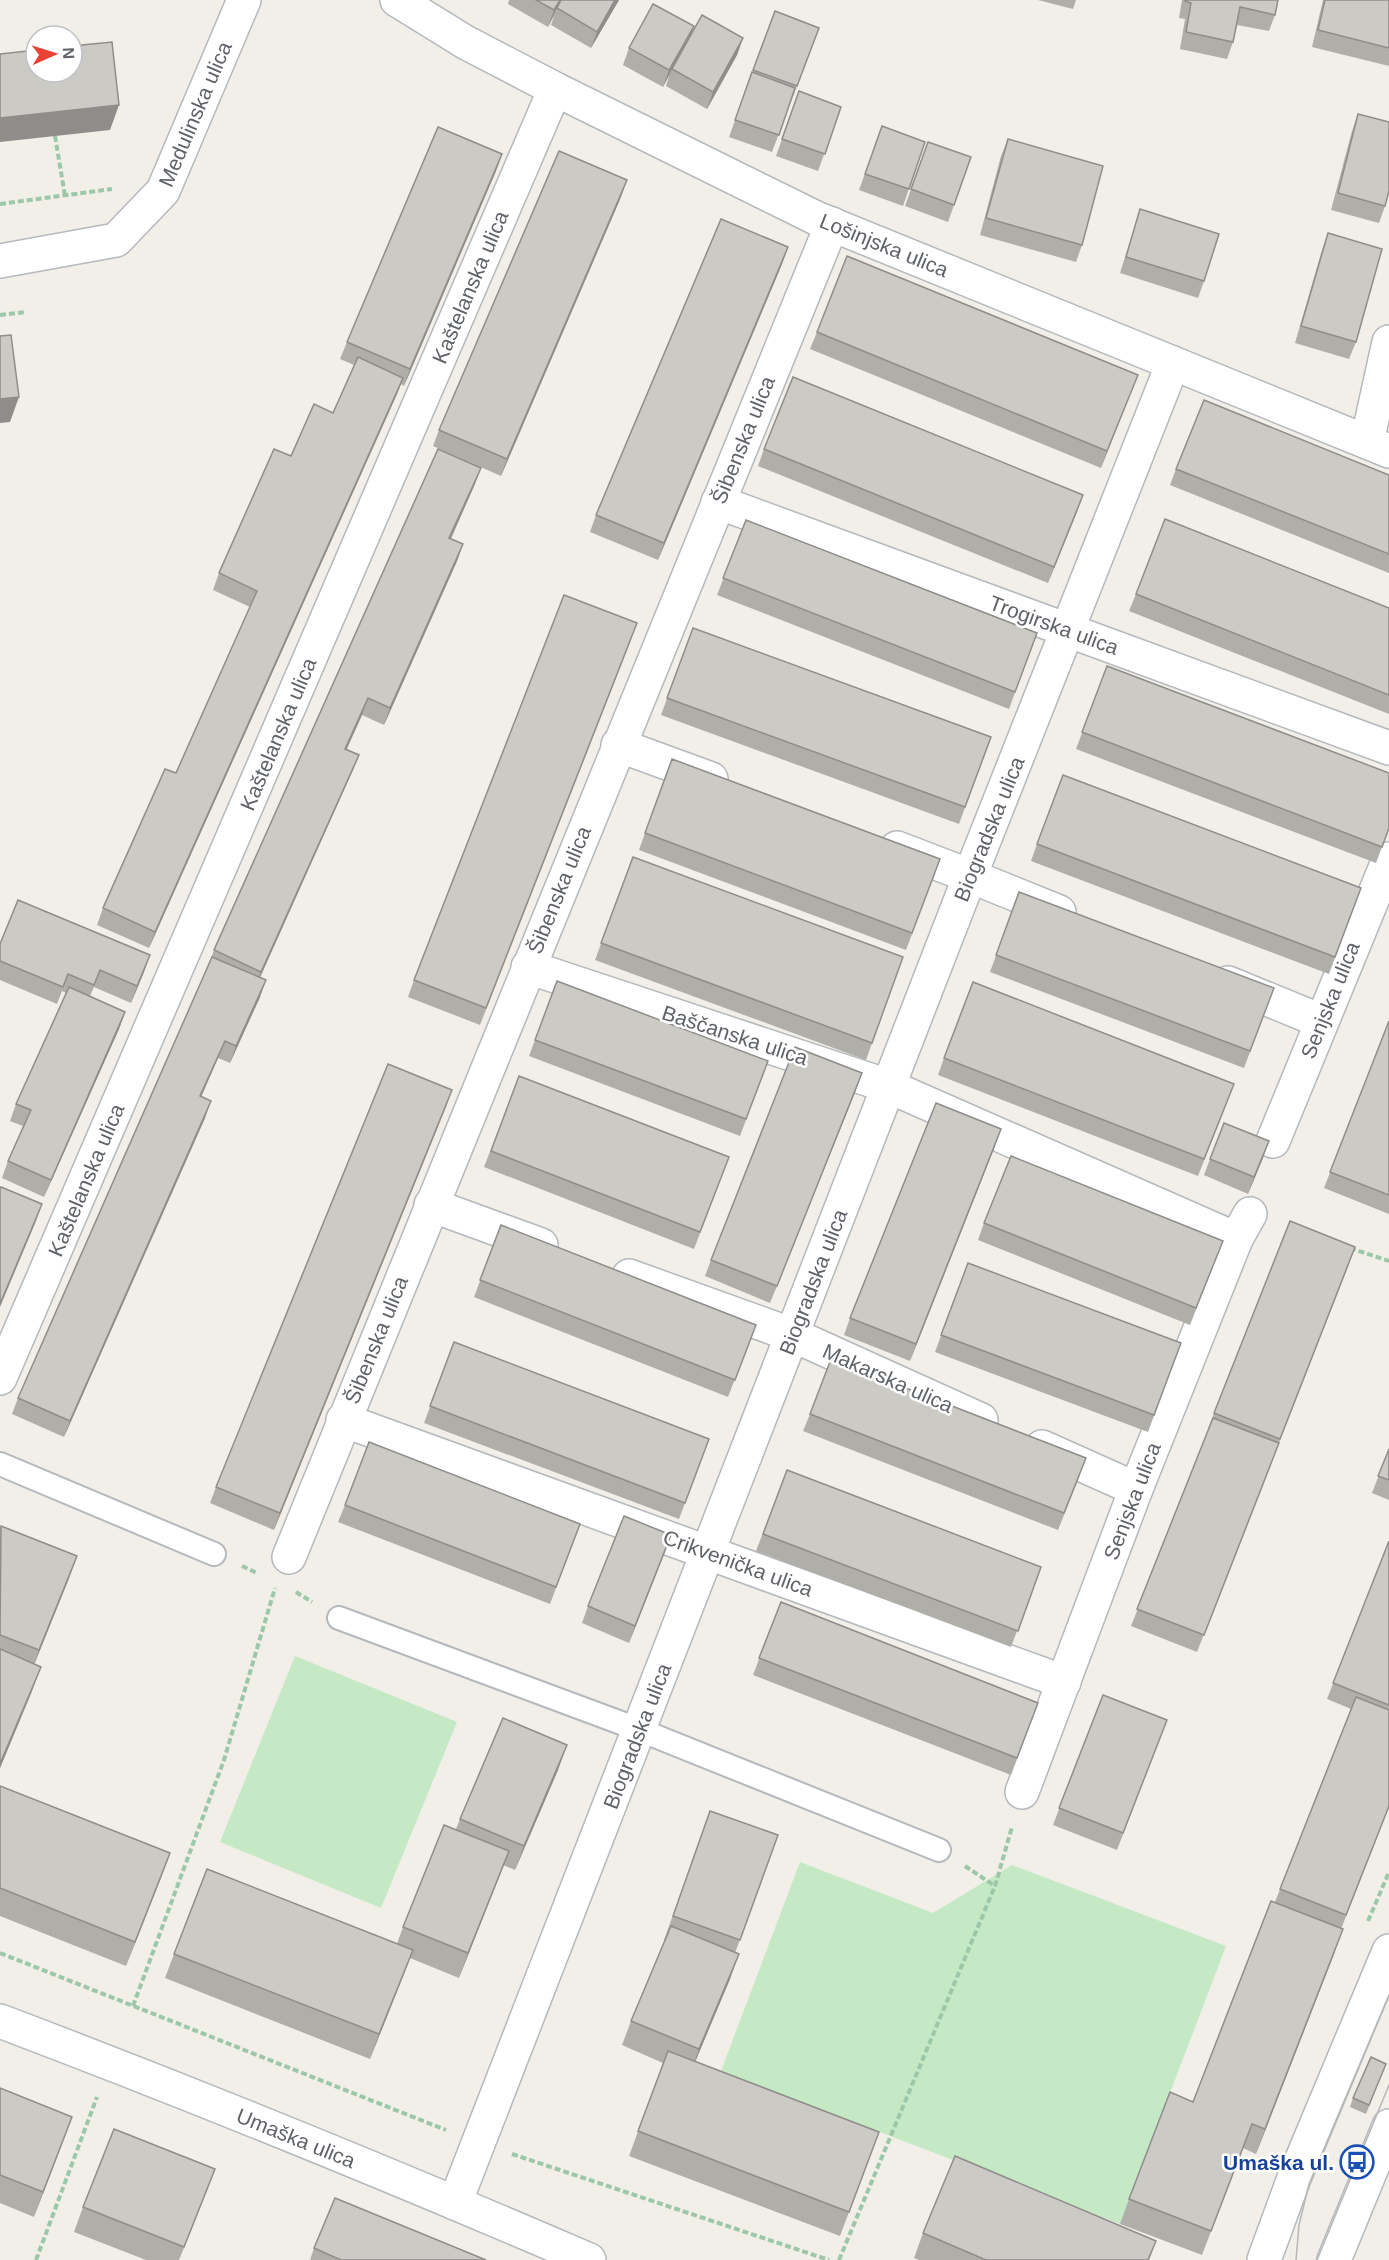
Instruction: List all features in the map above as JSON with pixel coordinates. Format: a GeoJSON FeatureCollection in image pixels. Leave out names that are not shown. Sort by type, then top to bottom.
{"type":"FeatureCollection","features":[{"type":"Feature","properties":{"kind":"street","name":"Medulinska ulica"},"geometry":{"type":"LineString","coordinates":[[0,261],[116,240],[163,191],[244,0]]}},
{"type":"Feature","properties":{"kind":"street","name":"Lošinjska ulica"},"geometry":{"type":"LineString","coordinates":[[397,0],[465,42],[816,219],[1378,446]]}},
{"type":"Feature","properties":{"kind":"street","name":"Kaštelanska ulica"},"geometry":{"type":"LineString","coordinates":[[0,1378],[555,89]]}},
{"type":"Feature","properties":{"kind":"street","name":"Šibenska ulica"},"geometry":{"type":"LineString","coordinates":[[289,1557],[832,224]]}},
{"type":"Feature","properties":{"kind":"street"},"geometry":{"type":"LineString","coordinates":[[1378,446],[1389,342]]}},
{"type":"Feature","properties":{"kind":"street","name":"Biogradska ulica"},"geometry":{"type":"LineString","coordinates":[[455,2203],[888,1086],[1173,363]]}},
{"type":"Feature","properties":{"kind":"street","name":"Trogirska ulica"},"geometry":{"type":"LineString","coordinates":[[718,502],[1389,748]]}},
{"type":"Feature","properties":{"kind":"street"},"geometry":{"type":"LineString","coordinates":[[618,745],[739,790]]}},
{"type":"Feature","properties":{"kind":"street"},"geometry":{"type":"LineString","coordinates":[[871,839],[970,876],[1091,926]]}},
{"type":"Feature","properties":{"kind":"street","name":"Senjska ulica"},"geometry":{"type":"LineString","coordinates":[[1273,1141],[1389,859]]}},
{"type":"Feature","properties":{"kind":"street","name":"Baščanska ulica"},"geometry":{"type":"LineString","coordinates":[[528,967],[888,1086],[1243,1226]]}},
{"type":"Feature","properties":{"kind":"street"},"geometry":{"type":"LineString","coordinates":[[1200,971],[1321,1021]]}},
{"type":"Feature","properties":{"kind":"street"},"geometry":{"type":"LineString","coordinates":[[431,1205],[574,1257]]}},
{"type":"Feature","properties":{"kind":"street","name":"Senjska ulica"},"geometry":{"type":"LineString","coordinates":[[1022,1792],[1136,1489],[1243,1226]]}},
{"type":"Feature","properties":{"kind":"street","name":"Makarska ulica"},"geometry":{"type":"LineString","coordinates":[[606,1268],[793,1335],[1136,1489]]}},
{"type":"Feature","properties":{"kind":"street","name":"Crikvenička ulica"},"geometry":{"type":"LineString","coordinates":[[344,1420],[1064,1682]]}},
{"type":"Feature","properties":{"kind":"street"},"geometry":{"type":"LineString","coordinates":[[1264,2260],[1294,2178],[1389,1951]]}},
{"type":"Feature","properties":{"kind":"street","name":"Umaška ulica"},"geometry":{"type":"LineString","coordinates":[[0,2021],[110,2063],[589,2260]]}},
{"type":"Feature","properties":{"kind":"street"},"geometry":{"type":"LineString","coordinates":[[1334,2260],[1389,2126]]}},
{"type":"Feature","properties":{"kind":"lane"},"geometry":{"type":"LineString","coordinates":[[0,1464],[214,1554]]}},
{"type":"Feature","properties":{"kind":"lane"},"geometry":{"type":"LineString","coordinates":[[339,1618],[640,1730],[939,1850]]}},
{"type":"Feature","properties":{"kind":"path"},"geometry":{"type":"LineString","coordinates":[[55,136],[65,196]]}},
{"type":"Feature","properties":{"kind":"path"},"geometry":{"type":"LineString","coordinates":[[0,204],[116,189]]}},
{"type":"Feature","properties":{"kind":"path"},"geometry":{"type":"LineString","coordinates":[[0,315],[27,312]]}},
{"type":"Feature","properties":{"kind":"path"},"geometry":{"type":"LineString","coordinates":[[1346,1246],[1389,1261]]}},
{"type":"Feature","properties":{"kind":"path"},"geometry":{"type":"LineString","coordinates":[[133,2006],[224,1760],[277,1581],[289,1557]]}},
{"type":"Feature","properties":{"kind":"path"},"geometry":{"type":"LineString","coordinates":[[839,2260],[995,1886],[1022,1792]]}},
{"type":"Feature","properties":{"kind":"path"},"geometry":{"type":"LineString","coordinates":[[0,1953],[480,2143],[829,2260]]}},
{"type":"Feature","properties":{"kind":"path"},"geometry":{"type":"LineString","coordinates":[[36,2260],[110,2063]]}},
{"type":"Feature","properties":{"kind":"green space"},"geometry":{"type":"Polygon","coordinates":[[[295,1656],[457,1722],[381,1908],[220,1842],[295,1656]]]}},
{"type":"Feature","properties":{"kind":"green space"},"geometry":{"type":"Polygon","coordinates":[[[800,1862],[933,1913],[1012,1865],[1226,1946],[1120,2224],[721,2071],[800,1862]]]}},
{"type":"Feature","properties":{"kind":"building"},"geometry":{"type":"Polygon","coordinates":[[[536,0],[560,0],[554,10],[536,0]]]}},
{"type":"Feature","properties":{"kind":"building"},"geometry":{"type":"Polygon","coordinates":[[[561,0],[615,0],[597,32],[557,8],[561,0]]]}},
{"type":"Feature","properties":{"kind":"building"},"geometry":{"type":"Polygon","coordinates":[[[1185,0],[1278,0],[1275,15],[1240,7],[1233,42],[1186,32],[1191,3],[1185,0]]]}},
{"type":"Feature","properties":{"kind":"building"},"geometry":{"type":"Polygon","coordinates":[[[1325,0],[1389,0],[1389,48],[1318,30],[1325,0]]]}},
{"type":"Feature","properties":{"kind":"building"},"geometry":{"type":"Polygon","coordinates":[[[653,4],[694,26],[669,70],[629,48],[653,4]]]}},
{"type":"Feature","properties":{"kind":"building"},"geometry":{"type":"Polygon","coordinates":[[[775,11],[819,28],[797,86],[753,70],[775,11]]]}},
{"type":"Feature","properties":{"kind":"building"},"geometry":{"type":"Polygon","coordinates":[[[702,15],[743,38],[713,92],[672,69],[702,15]]]}},
{"type":"Feature","properties":{"kind":"building"},"geometry":{"type":"Polygon","coordinates":[[[112,42],[119,105],[0,118],[0,54],[24,51],[24,84],[84,84],[84,45],[112,42]]]}},
{"type":"Feature","properties":{"kind":"building"},"geometry":{"type":"Polygon","coordinates":[[[752,72],[795,88],[779,135],[735,120],[752,72]]]}},
{"type":"Feature","properties":{"kind":"building"},"geometry":{"type":"Polygon","coordinates":[[[799,91],[841,107],[825,154],[782,139],[799,91]]]}},
{"type":"Feature","properties":{"kind":"building"},"geometry":{"type":"Polygon","coordinates":[[[1358,114],[1389,122],[1389,191],[1385,206],[1338,193],[1358,114]]]}},
{"type":"Feature","properties":{"kind":"building"},"geometry":{"type":"Polygon","coordinates":[[[882,126],[925,142],[909,189],[865,174],[882,126]]]}},
{"type":"Feature","properties":{"kind":"building"},"geometry":{"type":"Polygon","coordinates":[[[438,127],[502,154],[410,369],[347,342],[438,127]]]}},
{"type":"Feature","properties":{"kind":"building"},"geometry":{"type":"Polygon","coordinates":[[[1008,139],[1103,166],[1082,245],[986,218],[1008,139]]]}},
{"type":"Feature","properties":{"kind":"building"},"geometry":{"type":"Polygon","coordinates":[[[928,142],[971,157],[954,205],[911,189],[928,142]]]}},
{"type":"Feature","properties":{"kind":"building"},"geometry":{"type":"Polygon","coordinates":[[[559,151],[627,180],[507,459],[439,430],[559,151]]]}},
{"type":"Feature","properties":{"kind":"building"},"geometry":{"type":"Polygon","coordinates":[[[1140,209],[1219,234],[1204,281],[1126,257],[1140,209]]]}},
{"type":"Feature","properties":{"kind":"building"},"geometry":{"type":"Polygon","coordinates":[[[721,219],[788,247],[664,543],[596,515],[721,219]]]}},
{"type":"Feature","properties":{"kind":"building"},"geometry":{"type":"Polygon","coordinates":[[[1328,233],[1382,249],[1356,342],[1301,326],[1328,233]]]}},
{"type":"Feature","properties":{"kind":"building"},"geometry":{"type":"Polygon","coordinates":[[[847,256],[1138,375],[1107,451],[817,332],[847,256]]]}},
{"type":"Feature","properties":{"kind":"building"},"geometry":{"type":"Polygon","coordinates":[[[11,335],[19,397],[0,399],[0,336],[11,335]]]}},
{"type":"Feature","properties":{"kind":"building"},"geometry":{"type":"Polygon","coordinates":[[[358,357],[403,378],[155,932],[103,908],[165,769],[176,773],[257,591],[219,573],[274,449],[291,456],[314,404],[333,413],[358,357]]]}},
{"type":"Feature","properties":{"kind":"building"},"geometry":{"type":"Polygon","coordinates":[[[793,377],[1083,495],[1054,567],[764,449],[793,377]]]}},
{"type":"Feature","properties":{"kind":"building"},"geometry":{"type":"Polygon","coordinates":[[[1204,400],[1389,475],[1389,554],[1176,469],[1204,400]]]}},
{"type":"Feature","properties":{"kind":"building"},"geometry":{"type":"Polygon","coordinates":[[[438,449],[481,468],[449,538],[463,544],[390,708],[368,698],[345,749],[359,755],[261,972],[214,950],[438,449]]]}},
{"type":"Feature","properties":{"kind":"building"},"geometry":{"type":"Polygon","coordinates":[[[1165,519],[1389,608],[1389,695],[1136,594],[1165,519]]]}},
{"type":"Feature","properties":{"kind":"building"},"geometry":{"type":"Polygon","coordinates":[[[746,520],[1037,633],[1015,692],[723,578],[746,520]]]}},
{"type":"Feature","properties":{"kind":"building"},"geometry":{"type":"Polygon","coordinates":[[[564,595],[637,623],[486,1008],[414,980],[564,595]]]}},
{"type":"Feature","properties":{"kind":"building"},"geometry":{"type":"Polygon","coordinates":[[[693,628],[991,737],[965,807],[667,698],[693,628]]]}},
{"type":"Feature","properties":{"kind":"building"},"geometry":{"type":"Polygon","coordinates":[[[1107,666],[1389,773],[1389,828],[1382,847],[1082,732],[1107,666]]]}},
{"type":"Feature","properties":{"kind":"building"},"geometry":{"type":"Polygon","coordinates":[[[672,759],[940,859],[912,933],[645,833],[672,759]]]}},
{"type":"Feature","properties":{"kind":"building"},"geometry":{"type":"Polygon","coordinates":[[[1063,775],[1361,888],[1335,957],[1037,844],[1063,775]]]}},
{"type":"Feature","properties":{"kind":"building"},"geometry":{"type":"Polygon","coordinates":[[[633,857],[903,957],[872,1043],[601,943],[633,857]]]}},
{"type":"Feature","properties":{"kind":"building"},"geometry":{"type":"Polygon","coordinates":[[[1019,892],[1274,988],[1250,1051],[996,955],[1019,892]]]}},
{"type":"Feature","properties":{"kind":"building"},"geometry":{"type":"Polygon","coordinates":[[[18,900],[150,955],[137,986],[100,970],[94,985],[68,974],[63,987],[0,961],[0,944],[18,900]]]}},
{"type":"Feature","properties":{"kind":"building"},"geometry":{"type":"Polygon","coordinates":[[[212,957],[266,980],[236,1046],[225,1041],[200,1096],[211,1101],[70,1421],[18,1398],[212,957]]]}},
{"type":"Feature","properties":{"kind":"building"},"geometry":{"type":"Polygon","coordinates":[[[557,981],[768,1061],[746,1119],[535,1040],[557,981]]]}},
{"type":"Feature","properties":{"kind":"building"},"geometry":{"type":"Polygon","coordinates":[[[973,982],[1234,1084],[1204,1159],[944,1058],[973,982]]]}},
{"type":"Feature","properties":{"kind":"building"},"geometry":{"type":"Polygon","coordinates":[[[69,987],[125,1012],[51,1180],[8,1161],[31,1110],[16,1104],[69,987]]]}},
{"type":"Feature","properties":{"kind":"building"},"geometry":{"type":"Polygon","coordinates":[[[1389,1021],[1389,1195],[1330,1172],[1389,1021]]]}},
{"type":"Feature","properties":{"kind":"building"},"geometry":{"type":"Polygon","coordinates":[[[795,1047],[862,1073],[777,1286],[711,1260],[795,1047]]]}},
{"type":"Feature","properties":{"kind":"building"},"geometry":{"type":"Polygon","coordinates":[[[388,1064],[452,1090],[280,1513],[216,1487],[388,1064]]]}},
{"type":"Feature","properties":{"kind":"building"},"geometry":{"type":"Polygon","coordinates":[[[519,1076],[729,1157],[700,1232],[491,1151],[519,1076]]]}},
{"type":"Feature","properties":{"kind":"building"},"geometry":{"type":"Polygon","coordinates":[[[936,1103],[1001,1129],[916,1344],[850,1318],[936,1103]]]}},
{"type":"Feature","properties":{"kind":"building"},"geometry":{"type":"Polygon","coordinates":[[[1224,1123],[1269,1141],[1254,1177],[1210,1159],[1224,1123]]]}},
{"type":"Feature","properties":{"kind":"building"},"geometry":{"type":"Polygon","coordinates":[[[1011,1156],[1223,1241],[1196,1308],[984,1223],[1011,1156]]]}},
{"type":"Feature","properties":{"kind":"building"},"geometry":{"type":"Polygon","coordinates":[[[1,1187],[42,1204],[0,1304],[0,1189],[1,1187]]]}},
{"type":"Feature","properties":{"kind":"building"},"geometry":{"type":"Polygon","coordinates":[[[1290,1221],[1355,1247],[1280,1439],[1214,1413],[1290,1221]]]}},
{"type":"Feature","properties":{"kind":"building"},"geometry":{"type":"Polygon","coordinates":[[[501,1225],[756,1325],[735,1380],[480,1280],[501,1225]]]}},
{"type":"Feature","properties":{"kind":"building"},"geometry":{"type":"Polygon","coordinates":[[[968,1263],[1181,1343],[1154,1415],[941,1335],[968,1263]]]}},
{"type":"Feature","properties":{"kind":"building"},"geometry":{"type":"Polygon","coordinates":[[[454,1342],[709,1439],[685,1503],[430,1406],[454,1342]]]}},
{"type":"Feature","properties":{"kind":"building"},"geometry":{"type":"Polygon","coordinates":[[[831,1359],[1086,1458],[1064,1513],[810,1414],[831,1359]]]}},
{"type":"Feature","properties":{"kind":"building"},"geometry":{"type":"Polygon","coordinates":[[[1213,1418],[1279,1443],[1204,1635],[1137,1609],[1213,1418]]]}},
{"type":"Feature","properties":{"kind":"building"},"geometry":{"type":"Polygon","coordinates":[[[369,1442],[580,1524],[556,1587],[345,1505],[369,1442]]]}},
{"type":"Feature","properties":{"kind":"building"},"geometry":{"type":"Polygon","coordinates":[[[1389,1449],[1389,1480],[1378,1476],[1389,1449]]]}},
{"type":"Feature","properties":{"kind":"building"},"geometry":{"type":"Polygon","coordinates":[[[787,1470],[1041,1567],[1018,1631],[763,1534],[787,1470]]]}},
{"type":"Feature","properties":{"kind":"building"},"geometry":{"type":"Polygon","coordinates":[[[624,1516],[671,1535],[635,1626],[588,1606],[624,1516]]]}},
{"type":"Feature","properties":{"kind":"building"},"geometry":{"type":"Polygon","coordinates":[[[1,1526],[77,1556],[39,1650],[0,1635],[1,1526]]]}},
{"type":"Feature","properties":{"kind":"building"},"geometry":{"type":"Polygon","coordinates":[[[1389,1541],[1389,1705],[1333,1683],[1389,1541]]]}},
{"type":"Feature","properties":{"kind":"building"},"geometry":{"type":"Polygon","coordinates":[[[781,1602],[1038,1703],[1017,1758],[759,1658],[781,1602]]]}},
{"type":"Feature","properties":{"kind":"building"},"geometry":{"type":"Polygon","coordinates":[[[0,1649],[41,1667],[0,1764],[0,1649]]]}},
{"type":"Feature","properties":{"kind":"building"},"geometry":{"type":"Polygon","coordinates":[[[1103,1695],[1167,1720],[1123,1833],[1059,1808],[1103,1695]]]}},
{"type":"Feature","properties":{"kind":"building"},"geometry":{"type":"Polygon","coordinates":[[[1356,1697],[1389,1710],[1389,1806],[1346,1915],[1280,1889],[1356,1697]]]}},
{"type":"Feature","properties":{"kind":"building"},"geometry":{"type":"Polygon","coordinates":[[[503,1718],[567,1745],[524,1846],[460,1819],[503,1718]]]}},
{"type":"Feature","properties":{"kind":"building"},"geometry":{"type":"Polygon","coordinates":[[[0,1786],[170,1853],[135,1942],[0,1888],[0,1786]]]}},
{"type":"Feature","properties":{"kind":"building"},"geometry":{"type":"Polygon","coordinates":[[[710,1811],[778,1835],[740,1940],[673,1916],[710,1811]]]}},
{"type":"Feature","properties":{"kind":"building"},"geometry":{"type":"Polygon","coordinates":[[[444,1825],[509,1851],[468,1953],[403,1927],[444,1825]]]}},
{"type":"Feature","properties":{"kind":"building"},"geometry":{"type":"Polygon","coordinates":[[[207,1869],[413,1950],[379,2034],[174,1954],[207,1869]]]}},
{"type":"Feature","properties":{"kind":"building"},"geometry":{"type":"Polygon","coordinates":[[[1271,1901],[1343,1929],[1265,2129],[1252,2124],[1211,2231],[1129,2199],[1170,2092],[1193,2102],[1271,1901]]]}},
{"type":"Feature","properties":{"kind":"building"},"geometry":{"type":"Polygon","coordinates":[[[671,1926],[739,1954],[699,2049],[631,2021],[671,1926]]]}},
{"type":"Feature","properties":{"kind":"building"},"geometry":{"type":"Polygon","coordinates":[[[668,2051],[879,2132],[849,2212],[638,2131],[668,2051]]]}},
{"type":"Feature","properties":{"kind":"building"},"geometry":{"type":"Polygon","coordinates":[[[1371,2057],[1386,2064],[1369,2105],[1353,2098],[1371,2057]]]}},
{"type":"Feature","properties":{"kind":"building"},"geometry":{"type":"Polygon","coordinates":[[[0,2088],[72,2117],[43,2192],[0,2175],[0,2088]]]}},
{"type":"Feature","properties":{"kind":"building"},"geometry":{"type":"Polygon","coordinates":[[[114,2129],[215,2169],[184,2247],[83,2207],[114,2129]]]}},
{"type":"Feature","properties":{"kind":"building"},"geometry":{"type":"Polygon","coordinates":[[[955,2156],[1156,2241],[1148,2260],[986,2260],[923,2233],[955,2156]]]}},
{"type":"Feature","properties":{"kind":"building"},"geometry":{"type":"Polygon","coordinates":[[[335,2198],[486,2260],[341,2260],[314,2248],[335,2198]]]}},
{"type":"Feature","properties":{"kind":"tram line"},"geometry":{"type":"LineString","coordinates":[[1296,2260],[1299,2225],[1309,2184],[1389,1995]]}},
{"type":"Feature","properties":{"kind":"tram line"},"geometry":{"type":"LineString","coordinates":[[1317,2260],[1389,2085]]}},
{"type":"Feature","properties":{"kind":"place","name":"Umaška ul."},"geometry":{"type":"Point","coordinates":[1357,2162]}}]}
